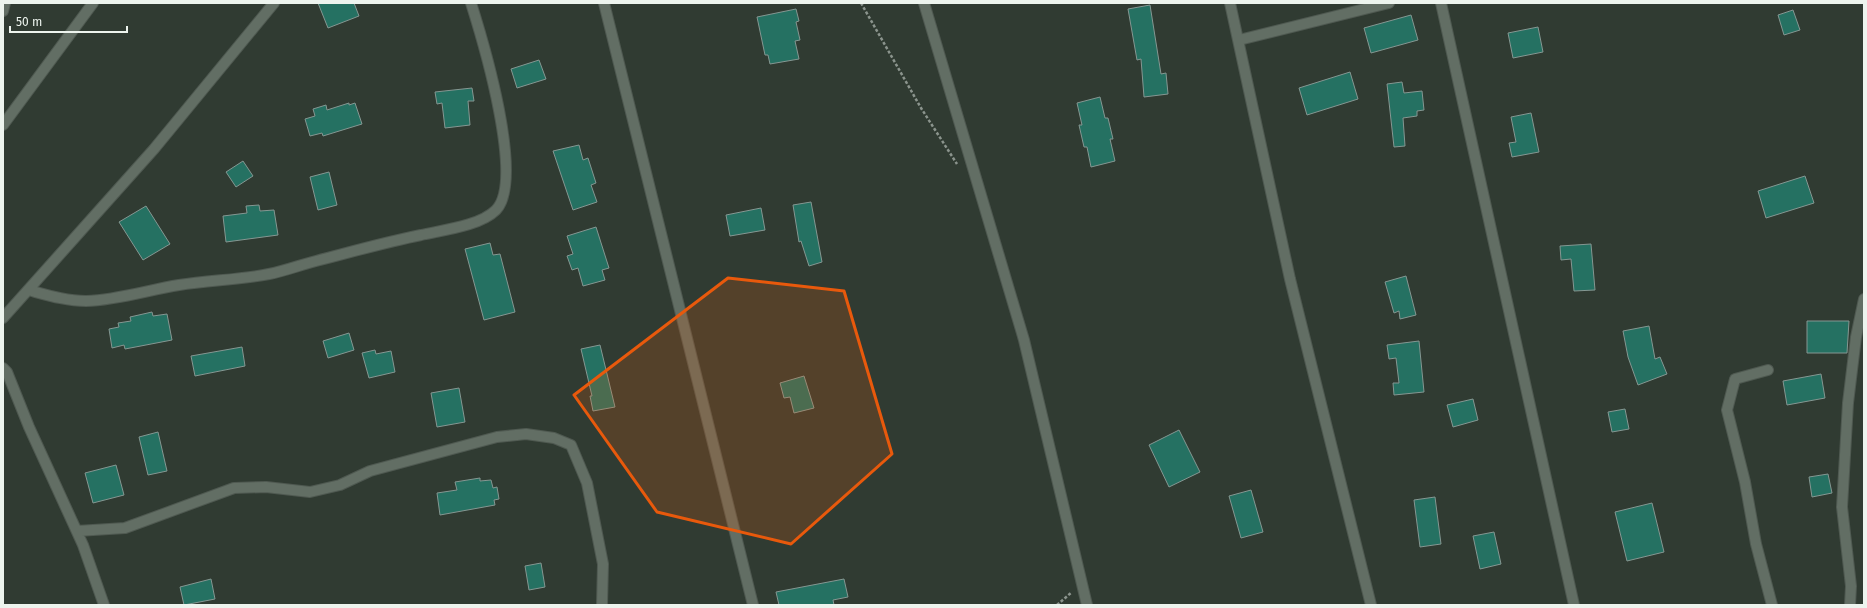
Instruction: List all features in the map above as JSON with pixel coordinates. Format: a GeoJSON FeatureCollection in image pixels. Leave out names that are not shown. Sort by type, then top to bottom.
{"type":"FeatureCollection","features":[{"type":"Feature","properties":{"kind":"street"},"geometry":{"type":"LineString","coordinates":[[3,11],[5,3]]}},
{"type":"Feature","properties":{"kind":"street"},"geometry":{"type":"LineString","coordinates":[[3,125],[93,3]]}},
{"type":"Feature","properties":{"kind":"street"},"geometry":{"type":"LineString","coordinates":[[3,318],[154,149],[274,3]]}},
{"type":"Feature","properties":{"kind":"street"},"geometry":{"type":"LineString","coordinates":[[28,290],[60,298],[85,301],[120,298],[177,285],[271,274],[298,265],[421,235],[452,229],[477,221],[497,209],[506,188],[505,154],[494,80],[471,3]]}},
{"type":"Feature","properties":{"kind":"street"},"geometry":{"type":"LineString","coordinates":[[604,3],[753,605]]}},
{"type":"Feature","properties":{"kind":"street"},"geometry":{"type":"LineString","coordinates":[[924,3],[1024,340],[1087,605]]}},
{"type":"Feature","properties":{"kind":"street"},"geometry":{"type":"LineString","coordinates":[[1230,3],[1290,279],[1371,605]]}},
{"type":"Feature","properties":{"kind":"street"},"geometry":{"type":"LineString","coordinates":[[1239,40],[1389,3]]}},
{"type":"Feature","properties":{"kind":"street"},"geometry":{"type":"LineString","coordinates":[[1441,3],[1574,605]]}},
{"type":"Feature","properties":{"kind":"street"},"geometry":{"type":"LineString","coordinates":[[1850,605],[1851,586],[1842,507],[1848,403],[1856,337],[1864,299]]}},
{"type":"Feature","properties":{"kind":"street"},"geometry":{"type":"LineString","coordinates":[[3,368],[7,372],[29,427],[77,532],[104,605]]}},
{"type":"Feature","properties":{"kind":"street"},"geometry":{"type":"LineString","coordinates":[[1768,370],[1735,379],[1727,410],[1745,482],[1756,544],[1772,605]]}},
{"type":"Feature","properties":{"kind":"street"},"geometry":{"type":"LineString","coordinates":[[77,532],[125,528],[234,488],[266,487],[310,492],[340,485],[370,471],[458,447],[497,437],[526,434],[554,438],[571,445],[587,483],[603,564],[602,605]]}},
{"type":"Feature","properties":{"kind":"path"},"geometry":{"type":"LineString","coordinates":[[861,3],[920,108],[958,165]]}},
{"type":"Feature","properties":{"kind":"highlighted area"},"geometry":{"type":"Polygon","coordinates":[[[728,278],[844,291],[892,454],[791,544],[657,512],[574,395],[728,278]]]}},
{"type":"Feature","properties":{"kind":"building"},"geometry":{"type":"Polygon","coordinates":[[[318,3],[354,3],[359,16],[328,28],[318,3]]]}},
{"type":"Feature","properties":{"kind":"building"},"geometry":{"type":"Polygon","coordinates":[[[1150,5],[1161,74],[1166,73],[1168,94],[1144,97],[1141,59],[1137,60],[1128,9],[1150,5]]]}},
{"type":"Feature","properties":{"kind":"building"},"geometry":{"type":"Polygon","coordinates":[[[796,9],[799,21],[796,22],[800,40],[795,41],[799,59],[770,64],[768,55],[765,55],[757,17],[796,9]]]}},
{"type":"Feature","properties":{"kind":"building"},"geometry":{"type":"Polygon","coordinates":[[[1793,10],[1800,30],[1784,35],[1778,15],[1793,10]]]}},
{"type":"Feature","properties":{"kind":"building"},"geometry":{"type":"Polygon","coordinates":[[[1411,15],[1418,40],[1371,53],[1364,28],[1411,15]]]}},
{"type":"Feature","properties":{"kind":"building"},"geometry":{"type":"Polygon","coordinates":[[[1538,27],[1543,52],[1513,58],[1508,33],[1538,27]]]}},
{"type":"Feature","properties":{"kind":"building"},"geometry":{"type":"Polygon","coordinates":[[[539,60],[546,79],[517,88],[511,69],[539,60]]]}},
{"type":"Feature","properties":{"kind":"building"},"geometry":{"type":"Polygon","coordinates":[[[1350,72],[1358,99],[1307,115],[1299,88],[1350,72]]]}},
{"type":"Feature","properties":{"kind":"building"},"geometry":{"type":"Polygon","coordinates":[[[1402,82],[1404,93],[1422,91],[1424,110],[1417,111],[1417,116],[1403,118],[1405,146],[1394,147],[1387,84],[1402,82]]]}},
{"type":"Feature","properties":{"kind":"building"},"geometry":{"type":"Polygon","coordinates":[[[472,88],[474,101],[468,101],[470,125],[445,128],[442,103],[437,104],[435,92],[472,88]]]}},
{"type":"Feature","properties":{"kind":"building"},"geometry":{"type":"Polygon","coordinates":[[[1100,97],[1105,118],[1108,118],[1113,139],[1110,139],[1115,161],[1091,167],[1087,147],[1084,147],[1079,125],[1082,125],[1077,103],[1100,97]]]}},
{"type":"Feature","properties":{"kind":"building"},"geometry":{"type":"Polygon","coordinates":[[[349,103],[349,105],[355,103],[362,124],[323,136],[322,133],[310,136],[305,119],[315,116],[313,109],[326,105],[327,110],[349,103]]]}},
{"type":"Feature","properties":{"kind":"building"},"geometry":{"type":"Polygon","coordinates":[[[1531,113],[1539,152],[1512,157],[1509,143],[1516,142],[1511,117],[1531,113]]]}},
{"type":"Feature","properties":{"kind":"building"},"geometry":{"type":"Polygon","coordinates":[[[579,145],[583,160],[588,158],[596,183],[591,185],[597,202],[573,210],[553,151],[579,145]]]}},
{"type":"Feature","properties":{"kind":"building"},"geometry":{"type":"Polygon","coordinates":[[[243,161],[253,176],[236,187],[226,172],[243,161]]]}},
{"type":"Feature","properties":{"kind":"building"},"geometry":{"type":"Polygon","coordinates":[[[329,172],[337,205],[318,210],[310,177],[329,172]]]}},
{"type":"Feature","properties":{"kind":"building"},"geometry":{"type":"Polygon","coordinates":[[[1805,176],[1814,203],[1766,218],[1758,191],[1805,176]]]}},
{"type":"Feature","properties":{"kind":"building"},"geometry":{"type":"Polygon","coordinates":[[[811,202],[822,262],[809,266],[801,241],[799,242],[793,205],[811,202]]]}},
{"type":"Feature","properties":{"kind":"building"},"geometry":{"type":"Polygon","coordinates":[[[259,205],[260,211],[274,210],[278,235],[226,242],[223,216],[247,213],[246,206],[259,205]]]}},
{"type":"Feature","properties":{"kind":"building"},"geometry":{"type":"Polygon","coordinates":[[[146,206],[170,244],[143,260],[119,222],[146,206]]]}},
{"type":"Feature","properties":{"kind":"building"},"geometry":{"type":"Polygon","coordinates":[[[761,208],[765,230],[730,236],[726,215],[761,208]]]}},
{"type":"Feature","properties":{"kind":"building"},"geometry":{"type":"Polygon","coordinates":[[[596,227],[609,268],[602,270],[605,280],[583,286],[578,268],[572,270],[567,256],[573,254],[567,236],[596,227]]]}},
{"type":"Feature","properties":{"kind":"building"},"geometry":{"type":"Polygon","coordinates":[[[490,243],[493,255],[500,254],[515,312],[484,320],[465,249],[490,243]]]}},
{"type":"Feature","properties":{"kind":"building"},"geometry":{"type":"Polygon","coordinates":[[[1591,244],[1595,290],[1574,291],[1571,259],[1561,260],[1560,246],[1591,244]]]}},
{"type":"Feature","properties":{"kind":"building"},"geometry":{"type":"Polygon","coordinates":[[[1406,276],[1416,315],[1400,319],[1399,311],[1394,313],[1385,282],[1406,276]]]}},
{"type":"Feature","properties":{"kind":"building"},"geometry":{"type":"Polygon","coordinates":[[[152,312],[153,316],[167,314],[172,340],[125,349],[124,345],[112,348],[109,329],[119,327],[118,323],[131,321],[130,317],[152,312]]]}},
{"type":"Feature","properties":{"kind":"building"},"geometry":{"type":"Polygon","coordinates":[[[1807,321],[1849,321],[1847,353],[1807,353],[1807,321]]]}},
{"type":"Feature","properties":{"kind":"building"},"geometry":{"type":"Polygon","coordinates":[[[1649,326],[1655,359],[1660,357],[1667,374],[1638,385],[1628,357],[1623,331],[1649,326]]]}},
{"type":"Feature","properties":{"kind":"building"},"geometry":{"type":"Polygon","coordinates":[[[349,333],[354,350],[328,358],[323,341],[349,333]]]}},
{"type":"Feature","properties":{"kind":"building"},"geometry":{"type":"Polygon","coordinates":[[[1419,341],[1424,392],[1394,395],[1393,383],[1399,383],[1396,358],[1389,359],[1387,345],[1419,341]]]}},
{"type":"Feature","properties":{"kind":"building"},"geometry":{"type":"Polygon","coordinates":[[[600,345],[615,407],[593,411],[590,396],[592,396],[581,349],[600,345]]]}},
{"type":"Feature","properties":{"kind":"building"},"geometry":{"type":"Polygon","coordinates":[[[242,347],[245,366],[195,376],[191,356],[242,347]]]}},
{"type":"Feature","properties":{"kind":"building"},"geometry":{"type":"Polygon","coordinates":[[[375,350],[376,354],[391,351],[395,372],[369,378],[362,353],[375,350]]]}},
{"type":"Feature","properties":{"kind":"building"},"geometry":{"type":"Polygon","coordinates":[[[1821,374],[1825,398],[1787,405],[1783,381],[1821,374]]]}},
{"type":"Feature","properties":{"kind":"building"},"geometry":{"type":"Polygon","coordinates":[[[804,376],[814,408],[794,413],[790,397],[784,398],[780,383],[804,376]]]}},
{"type":"Feature","properties":{"kind":"building"},"geometry":{"type":"Polygon","coordinates":[[[459,388],[465,422],[437,427],[431,393],[459,388]]]}},
{"type":"Feature","properties":{"kind":"building"},"geometry":{"type":"Polygon","coordinates":[[[1473,399],[1478,420],[1453,427],[1447,405],[1473,399]]]}},
{"type":"Feature","properties":{"kind":"building"},"geometry":{"type":"Polygon","coordinates":[[[1625,409],[1629,429],[1612,432],[1608,412],[1625,409]]]}},
{"type":"Feature","properties":{"kind":"building"},"geometry":{"type":"Polygon","coordinates":[[[1179,430],[1200,472],[1169,487],[1149,445],[1179,430]]]}},
{"type":"Feature","properties":{"kind":"building"},"geometry":{"type":"Polygon","coordinates":[[[158,432],[167,471],[148,475],[139,437],[158,432]]]}},
{"type":"Feature","properties":{"kind":"building"},"geometry":{"type":"Polygon","coordinates":[[[116,465],[124,495],[93,503],[85,473],[116,465]]]}},
{"type":"Feature","properties":{"kind":"building"},"geometry":{"type":"Polygon","coordinates":[[[1828,474],[1832,493],[1812,497],[1809,477],[1828,474]]]}},
{"type":"Feature","properties":{"kind":"building"},"geometry":{"type":"Polygon","coordinates":[[[480,478],[480,481],[491,480],[493,488],[497,487],[499,499],[494,500],[495,505],[440,515],[437,493],[457,490],[455,482],[480,478]]]}},
{"type":"Feature","properties":{"kind":"building"},"geometry":{"type":"Polygon","coordinates":[[[1251,490],[1263,532],[1241,538],[1229,496],[1251,490]]]}},
{"type":"Feature","properties":{"kind":"building"},"geometry":{"type":"Polygon","coordinates":[[[1435,497],[1441,544],[1420,547],[1414,500],[1435,497]]]}},
{"type":"Feature","properties":{"kind":"building"},"geometry":{"type":"Polygon","coordinates":[[[1652,503],[1664,552],[1627,561],[1615,512],[1652,503]]]}},
{"type":"Feature","properties":{"kind":"building"},"geometry":{"type":"Polygon","coordinates":[[[1494,532],[1501,564],[1480,569],[1473,536],[1494,532]]]}},
{"type":"Feature","properties":{"kind":"building"},"geometry":{"type":"Polygon","coordinates":[[[541,563],[545,587],[529,590],[525,566],[541,563]]]}},
{"type":"Feature","properties":{"kind":"building"},"geometry":{"type":"Polygon","coordinates":[[[211,579],[215,599],[184,605],[180,587],[211,579]]]}},
{"type":"Feature","properties":{"kind":"building"},"geometry":{"type":"Polygon","coordinates":[[[844,579],[848,597],[833,600],[834,605],[779,605],[776,592],[844,579]]]}}]}
